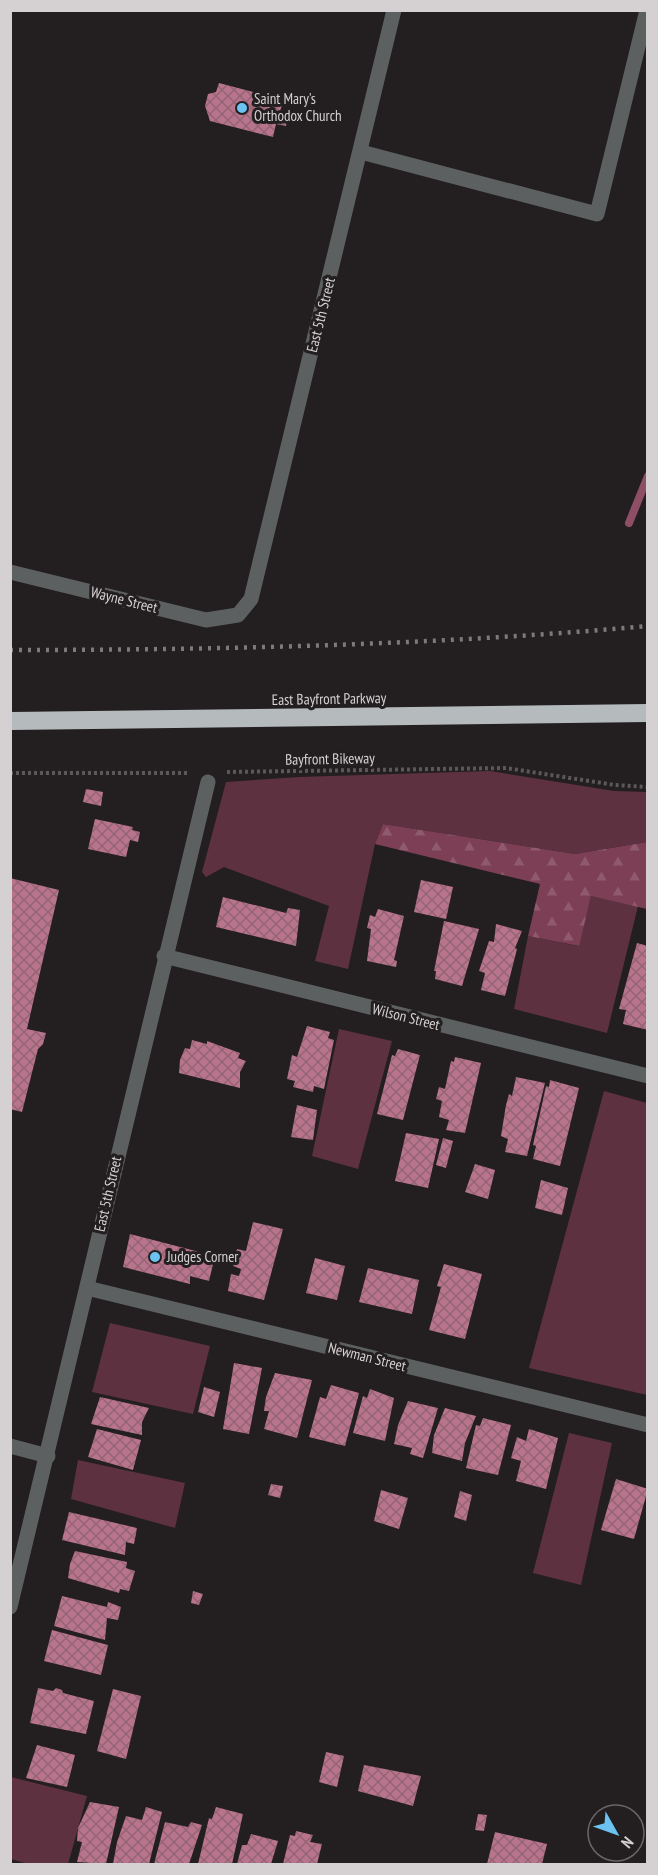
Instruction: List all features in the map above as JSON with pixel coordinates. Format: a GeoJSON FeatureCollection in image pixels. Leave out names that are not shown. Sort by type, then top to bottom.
{"type":"FeatureCollection","features":[{"type":"Feature","properties":{"kind":"highway","name":"East Bayfront Parkway"},"geometry":{"type":"LineString","coordinates":[[10,721],[648,713]]}},
{"type":"Feature","properties":{"kind":"street","name":"East 5th Street"},"geometry":{"type":"LineString","coordinates":[[237,615],[251,599],[394,10]]}},
{"type":"Feature","properties":{"kind":"street"},"geometry":{"type":"LineString","coordinates":[[361,152],[597,214],[648,10]]}},
{"type":"Feature","properties":{"kind":"street","name":"Wayne Street"},"geometry":{"type":"LineString","coordinates":[[10,572],[206,620],[237,615]]}},
{"type":"Feature","properties":{"kind":"street","name":"East 5th Street"},"geometry":{"type":"LineString","coordinates":[[10,1607],[48,1455],[164,956],[212,777]]}},
{"type":"Feature","properties":{"kind":"street","name":"Wilson Street"},"geometry":{"type":"LineString","coordinates":[[164,956],[648,1076]]}},
{"type":"Feature","properties":{"kind":"street","name":"Newman Street"},"geometry":{"type":"LineString","coordinates":[[87,1288],[648,1425]]}},
{"type":"Feature","properties":{"kind":"street"},"geometry":{"type":"LineString","coordinates":[[10,1446],[48,1455]]}},
{"type":"Feature","properties":{"kind":"path","name":"Bayfront Bikeway"},"geometry":{"type":"LineString","coordinates":[[212,777],[506,768],[605,784],[648,787]]}},
{"type":"Feature","properties":{"kind":"path"},"geometry":{"type":"LineString","coordinates":[[10,773],[192,773]]}},
{"type":"Feature","properties":{"kind":"shaded area"},"geometry":{"type":"Polygon","coordinates":[[[490,771],[614,791],[647,792],[647,842],[575,854],[383,824],[375,844],[348,969],[315,961],[329,906],[224,867],[206,877],[202,872],[226,782],[299,777],[490,771]]]}},
{"type":"Feature","properties":{"kind":"shaded area"},"geometry":{"type":"Polygon","coordinates":[[[591,896],[638,906],[607,1033],[514,1009],[528,936],[578,946],[591,896]]]}},
{"type":"Feature","properties":{"kind":"shaded area"},"geometry":{"type":"Polygon","coordinates":[[[339,1029],[392,1041],[358,1169],[312,1156],[339,1029]]]}},
{"type":"Feature","properties":{"kind":"shaded area"},"geometry":{"type":"Polygon","coordinates":[[[604,1091],[647,1103],[647,1395],[529,1368],[604,1091]]]}},
{"type":"Feature","properties":{"kind":"shaded area"},"geometry":{"type":"Polygon","coordinates":[[[110,1323],[210,1346],[193,1414],[92,1392],[110,1323]]]}},
{"type":"Feature","properties":{"kind":"shaded area"},"geometry":{"type":"Polygon","coordinates":[[[569,1433],[612,1443],[581,1585],[533,1573],[569,1433]]]}},
{"type":"Feature","properties":{"kind":"shaded area"},"geometry":{"type":"Polygon","coordinates":[[[78,1460],[185,1483],[175,1528],[71,1499],[78,1460]]]}},
{"type":"Feature","properties":{"kind":"shaded area"},"geometry":{"type":"Polygon","coordinates":[[[11,1777],[87,1796],[68,1864],[28,1864],[11,1859],[11,1777]]]}},
{"type":"Feature","properties":{"kind":"green space"},"geometry":{"type":"Polygon","coordinates":[[[383,824],[575,854],[647,842],[647,909],[591,896],[579,946],[528,936],[540,884],[375,844],[383,824]]]}},
{"type":"Feature","properties":{"kind":"building"},"geometry":{"type":"Polygon","coordinates":[[[219,83],[284,100],[280,111],[288,114],[286,126],[276,124],[273,137],[210,121],[205,106],[208,94],[216,92],[219,83]]]}},
{"type":"Feature","properties":{"kind":"building"},"geometry":{"type":"Polygon","coordinates":[[[86,789],[103,792],[101,806],[83,802],[86,789]]]}},
{"type":"Feature","properties":{"kind":"building"},"geometry":{"type":"Polygon","coordinates":[[[95,819],[133,827],[132,830],[140,832],[138,842],[130,840],[126,857],[88,849],[95,819]]]}},
{"type":"Feature","properties":{"kind":"building"},"geometry":{"type":"Polygon","coordinates":[[[10,878],[59,890],[27,1029],[46,1033],[43,1044],[38,1049],[22,1112],[10,1109],[10,878]]]}},
{"type":"Feature","properties":{"kind":"building"},"geometry":{"type":"Polygon","coordinates":[[[421,880],[453,887],[446,919],[414,912],[421,880]]]}},
{"type":"Feature","properties":{"kind":"building"},"geometry":{"type":"Polygon","coordinates":[[[223,897],[286,913],[288,908],[300,910],[296,946],[216,927],[223,897]]]}},
{"type":"Feature","properties":{"kind":"building"},"geometry":{"type":"Polygon","coordinates":[[[378,909],[404,916],[394,960],[397,961],[396,967],[367,961],[371,929],[367,928],[370,915],[375,917],[378,909]]]}},
{"type":"Feature","properties":{"kind":"building"},"geometry":{"type":"Polygon","coordinates":[[[444,921],[479,929],[462,986],[435,979],[436,971],[434,971],[444,921]]]}},
{"type":"Feature","properties":{"kind":"building"},"geometry":{"type":"Polygon","coordinates":[[[496,924],[522,931],[515,948],[517,949],[505,996],[481,990],[485,973],[479,971],[489,941],[494,942],[496,924]]]}},
{"type":"Feature","properties":{"kind":"building"},"geometry":{"type":"Polygon","coordinates":[[[637,943],[648,946],[648,1030],[623,1024],[626,1010],[619,1009],[637,943]]]}},
{"type":"Feature","properties":{"kind":"building"},"geometry":{"type":"Polygon","coordinates":[[[307,1026],[330,1032],[328,1038],[334,1040],[324,1089],[314,1086],[313,1092],[293,1087],[295,1081],[287,1079],[292,1055],[297,1057],[307,1026]]]}},
{"type":"Feature","properties":{"kind":"building"},"geometry":{"type":"Polygon","coordinates":[[[192,1040],[207,1044],[207,1041],[240,1053],[238,1058],[246,1061],[240,1072],[240,1088],[179,1073],[180,1060],[185,1048],[190,1049],[192,1040]]]}},
{"type":"Feature","properties":{"kind":"building"},"geometry":{"type":"Polygon","coordinates":[[[398,1049],[420,1055],[403,1120],[377,1114],[392,1055],[395,1056],[398,1049]]]}},
{"type":"Feature","properties":{"kind":"building"},"geometry":{"type":"Polygon","coordinates":[[[455,1057],[481,1063],[465,1133],[446,1130],[449,1120],[439,1117],[442,1101],[436,1099],[439,1087],[445,1089],[451,1061],[454,1062],[455,1057]]]}},
{"type":"Feature","properties":{"kind":"building"},"geometry":{"type":"Polygon","coordinates":[[[516,1077],[545,1083],[527,1156],[505,1152],[508,1139],[501,1136],[506,1105],[509,1094],[512,1096],[516,1077]]]}},
{"type":"Feature","properties":{"kind":"building"},"geometry":{"type":"Polygon","coordinates":[[[550,1080],[579,1088],[560,1166],[533,1159],[536,1146],[533,1145],[546,1086],[549,1087],[550,1080]]]}},
{"type":"Feature","properties":{"kind":"building"},"geometry":{"type":"Polygon","coordinates":[[[297,1105],[317,1110],[313,1140],[291,1137],[297,1105]]]}},
{"type":"Feature","properties":{"kind":"building"},"geometry":{"type":"Polygon","coordinates":[[[406,1133],[439,1139],[428,1188],[395,1181],[406,1133]]]}},
{"type":"Feature","properties":{"kind":"building"},"geometry":{"type":"Polygon","coordinates":[[[443,1138],[453,1141],[446,1168],[436,1165],[443,1138]]]}},
{"type":"Feature","properties":{"kind":"building"},"geometry":{"type":"Polygon","coordinates":[[[475,1164],[495,1170],[488,1199],[465,1192],[475,1164]]]}},
{"type":"Feature","properties":{"kind":"building"},"geometry":{"type":"Polygon","coordinates":[[[541,1180],[568,1188],[562,1215],[535,1208],[541,1180]]]}},
{"type":"Feature","properties":{"kind":"building"},"geometry":{"type":"Polygon","coordinates":[[[253,1222],[283,1229],[264,1300],[228,1291],[231,1274],[239,1276],[241,1269],[233,1266],[237,1249],[246,1251],[253,1222]]]}},
{"type":"Feature","properties":{"kind":"building"},"geometry":{"type":"Polygon","coordinates":[[[130,1234],[215,1256],[209,1281],[190,1276],[190,1284],[123,1267],[130,1234]]]}},
{"type":"Feature","properties":{"kind":"building"},"geometry":{"type":"Polygon","coordinates":[[[315,1258],[345,1266],[337,1300],[306,1293],[315,1258]]]}},
{"type":"Feature","properties":{"kind":"building"},"geometry":{"type":"Polygon","coordinates":[[[444,1264],[482,1274],[465,1339],[429,1330],[441,1287],[437,1286],[444,1264]]]}},
{"type":"Feature","properties":{"kind":"building"},"geometry":{"type":"Polygon","coordinates":[[[368,1268],[419,1280],[412,1314],[359,1302],[368,1268]]]}},
{"type":"Feature","properties":{"kind":"building"},"geometry":{"type":"Polygon","coordinates":[[[234,1363],[262,1368],[249,1434],[223,1429],[234,1363]]]}},
{"type":"Feature","properties":{"kind":"building"},"geometry":{"type":"Polygon","coordinates":[[[275,1373],[312,1380],[297,1438],[264,1429],[269,1411],[264,1411],[266,1397],[275,1373]]]}},
{"type":"Feature","properties":{"kind":"building"},"geometry":{"type":"Polygon","coordinates":[[[331,1385],[359,1393],[345,1446],[309,1437],[320,1397],[326,1399],[331,1385]]]}},
{"type":"Feature","properties":{"kind":"building"},"geometry":{"type":"Polygon","coordinates":[[[204,1387],[220,1392],[214,1417],[198,1412],[204,1387]]]}},
{"type":"Feature","properties":{"kind":"building"},"geometry":{"type":"Polygon","coordinates":[[[370,1389],[394,1398],[385,1441],[353,1433],[363,1396],[367,1398],[370,1389]]]}},
{"type":"Feature","properties":{"kind":"building"},"geometry":{"type":"Polygon","coordinates":[[[100,1397],[149,1408],[142,1422],[142,1435],[91,1424],[100,1397]]]}},
{"type":"Feature","properties":{"kind":"building"},"geometry":{"type":"Polygon","coordinates":[[[408,1401],[438,1408],[423,1458],[410,1454],[412,1448],[394,1444],[398,1425],[408,1401]]]}},
{"type":"Feature","properties":{"kind":"building"},"geometry":{"type":"Polygon","coordinates":[[[445,1408],[476,1416],[465,1443],[462,1461],[432,1453],[434,1435],[445,1408]]]}},
{"type":"Feature","properties":{"kind":"building"},"geometry":{"type":"Polygon","coordinates":[[[483,1418],[511,1425],[498,1475],[466,1468],[476,1425],[480,1426],[483,1418]]]}},
{"type":"Feature","properties":{"kind":"building"},"geometry":{"type":"Polygon","coordinates":[[[97,1429],[141,1440],[133,1470],[88,1457],[97,1429]]]}},
{"type":"Feature","properties":{"kind":"building"},"geometry":{"type":"Polygon","coordinates":[[[529,1429],[558,1438],[546,1489],[516,1481],[521,1461],[511,1458],[517,1437],[526,1441],[529,1429]]]}},
{"type":"Feature","properties":{"kind":"building"},"geometry":{"type":"Polygon","coordinates":[[[616,1479],[648,1489],[634,1539],[601,1530],[616,1479]]]}},
{"type":"Feature","properties":{"kind":"building"},"geometry":{"type":"Polygon","coordinates":[[[271,1484],[283,1486],[280,1498],[268,1495],[271,1484]]]}},
{"type":"Feature","properties":{"kind":"building"},"geometry":{"type":"Polygon","coordinates":[[[381,1490],[408,1498],[399,1529],[374,1521],[381,1490]]]}},
{"type":"Feature","properties":{"kind":"building"},"geometry":{"type":"Polygon","coordinates":[[[460,1491],[472,1495],[466,1521],[454,1517],[460,1491]]]}},
{"type":"Feature","properties":{"kind":"building"},"geometry":{"type":"Polygon","coordinates":[[[69,1512],[137,1528],[134,1544],[126,1542],[125,1555],[62,1540],[69,1512]]]}},
{"type":"Feature","properties":{"kind":"building"},"geometry":{"type":"Polygon","coordinates":[[[75,1551],[127,1562],[126,1568],[135,1571],[129,1591],[120,1589],[119,1593],[68,1578],[75,1551]]]}},
{"type":"Feature","properties":{"kind":"building"},"geometry":{"type":"Polygon","coordinates":[[[193,1591],[203,1594],[199,1605],[191,1603],[193,1591]]]}},
{"type":"Feature","properties":{"kind":"building"},"geometry":{"type":"Polygon","coordinates":[[[62,1596],[107,1607],[108,1602],[121,1607],[118,1620],[107,1618],[105,1640],[54,1626],[62,1596]]]}},
{"type":"Feature","properties":{"kind":"building"},"geometry":{"type":"Polygon","coordinates":[[[52,1630],[108,1645],[101,1675],[44,1661],[52,1630]]]}},
{"type":"Feature","properties":{"kind":"building"},"geometry":{"type":"Polygon","coordinates":[[[38,1688],[53,1691],[56,1688],[62,1690],[63,1693],[94,1701],[86,1734],[30,1723],[38,1688]]]}},
{"type":"Feature","properties":{"kind":"building"},"geometry":{"type":"Polygon","coordinates":[[[113,1689],[141,1696],[126,1759],[97,1751],[113,1689]]]}},
{"type":"Feature","properties":{"kind":"building"},"geometry":{"type":"Polygon","coordinates":[[[37,1745],[75,1755],[67,1787],[26,1778],[37,1745]]]}},
{"type":"Feature","properties":{"kind":"building"},"geometry":{"type":"Polygon","coordinates":[[[326,1752],[344,1756],[337,1787],[319,1782],[326,1752]]]}},
{"type":"Feature","properties":{"kind":"building"},"geometry":{"type":"Polygon","coordinates":[[[364,1765],[421,1776],[413,1806],[358,1791],[364,1765]]]}},
{"type":"Feature","properties":{"kind":"building"},"geometry":{"type":"Polygon","coordinates":[[[90,1802],[119,1807],[106,1864],[77,1862],[82,1842],[77,1841],[78,1828],[90,1802]]]}},
{"type":"Feature","properties":{"kind":"building"},"geometry":{"type":"Polygon","coordinates":[[[146,1807],[162,1812],[149,1864],[113,1864],[117,1842],[126,1816],[142,1820],[146,1807]]]}},
{"type":"Feature","properties":{"kind":"building"},"geometry":{"type":"Polygon","coordinates":[[[216,1807],[243,1814],[232,1864],[198,1864],[209,1818],[212,1819],[216,1807]]]}},
{"type":"Feature","properties":{"kind":"building"},"geometry":{"type":"Polygon","coordinates":[[[478,1814],[487,1815],[484,1831],[475,1830],[478,1814]]]}},
{"type":"Feature","properties":{"kind":"building"},"geometry":{"type":"Polygon","coordinates":[[[165,1822],[188,1827],[191,1822],[202,1825],[189,1864],[154,1864],[165,1822]]]}},
{"type":"Feature","properties":{"kind":"building"},"geometry":{"type":"Polygon","coordinates":[[[296,1831],[313,1835],[310,1842],[322,1844],[317,1864],[283,1864],[290,1835],[295,1836],[296,1831]]]}},
{"type":"Feature","properties":{"kind":"building"},"geometry":{"type":"Polygon","coordinates":[[[495,1832],[547,1844],[542,1864],[487,1864],[495,1832]]]}},
{"type":"Feature","properties":{"kind":"building"},"geometry":{"type":"Polygon","coordinates":[[[251,1834],[278,1841],[271,1864],[237,1864],[242,1845],[247,1845],[251,1834]]]}},
{"type":"Feature","properties":{"kind":"waterway"},"geometry":{"type":"LineString","coordinates":[[629,523],[648,476]]}},
{"type":"Feature","properties":{"kind":"railway"},"geometry":{"type":"LineString","coordinates":[[10,650],[170,649],[409,642],[648,626]]}},
{"type":"Feature","properties":{"kind":"place","name":"Saint Mary's Orthodox Church"},"geometry":{"type":"Point","coordinates":[242,108]}},
{"type":"Feature","properties":{"kind":"place","name":"Judges Corner"},"geometry":{"type":"Point","coordinates":[155,1257]}}]}
